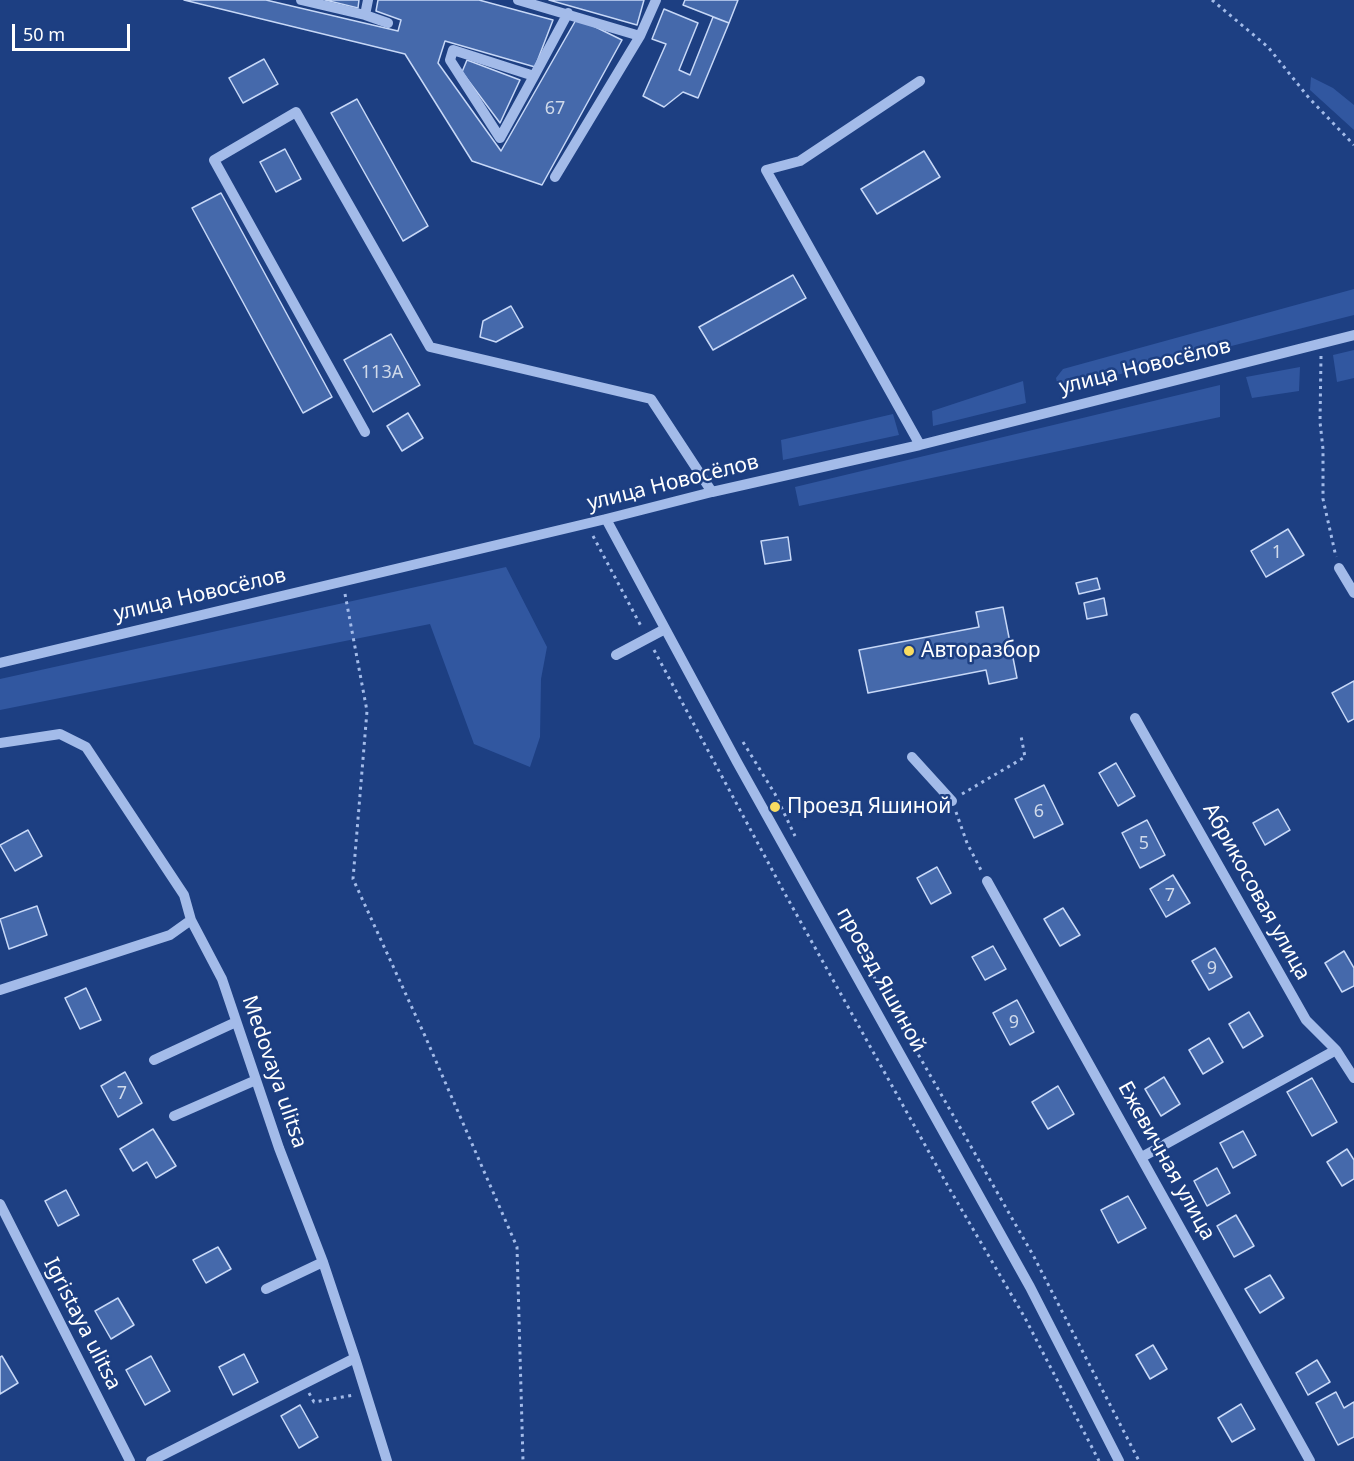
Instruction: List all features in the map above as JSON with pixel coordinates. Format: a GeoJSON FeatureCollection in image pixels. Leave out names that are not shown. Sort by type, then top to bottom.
{"type":"FeatureCollection","features":[{"type":"Feature","properties":{"kind":"street"},"geometry":{"type":"LineString","coordinates":[[301,0],[365,15],[388,23]]}},
{"type":"Feature","properties":{"kind":"street"},"geometry":{"type":"LineString","coordinates":[[365,15],[368,0]]}},
{"type":"Feature","properties":{"kind":"street"},"geometry":{"type":"LineString","coordinates":[[518,0],[640,36]]}},
{"type":"Feature","properties":{"kind":"street"},"geometry":{"type":"LineString","coordinates":[[555,177],[640,36],[656,0]]}},
{"type":"Feature","properties":{"kind":"street"},"geometry":{"type":"LineString","coordinates":[[534,76],[453,50],[450,60],[500,138],[534,76],[567,13]]}},
{"type":"Feature","properties":{"kind":"street"},"geometry":{"type":"LineString","coordinates":[[920,81],[800,161],[766,170],[920,445]]}},
{"type":"Feature","properties":{"kind":"street"},"geometry":{"type":"LineString","coordinates":[[365,432],[214,160],[296,112],[430,347],[651,399],[712,492]]}},
{"type":"Feature","properties":{"kind":"street","name":"улица Новосёлов"},"geometry":{"type":"LineString","coordinates":[[0,663],[712,492],[920,445],[1354,334]]}},
{"type":"Feature","properties":{"kind":"street","name":"проезд Яшиной"},"geometry":{"type":"LineString","coordinates":[[606,519],[737,762],[1030,1287],[1119,1461]]}},
{"type":"Feature","properties":{"kind":"street"},"geometry":{"type":"LineString","coordinates":[[1339,568],[1354,594]]}},
{"type":"Feature","properties":{"kind":"street"},"geometry":{"type":"LineString","coordinates":[[616,655],[665,629]]}},
{"type":"Feature","properties":{"kind":"street","name":"Абрикосовая улица"},"geometry":{"type":"LineString","coordinates":[[1136,718],[1306,1020],[1336,1050],[1354,1078]]}},
{"type":"Feature","properties":{"kind":"street","name":"Medovaya ulitsa"},"geometry":{"type":"LineString","coordinates":[[0,743],[60,734],[86,747],[184,895],[191,920],[222,979],[279,1148],[323,1262],[387,1461]]}},
{"type":"Feature","properties":{"kind":"street"},"geometry":{"type":"LineString","coordinates":[[912,757],[952,801]]}},
{"type":"Feature","properties":{"kind":"street","name":"Ежевичная улица"},"geometry":{"type":"LineString","coordinates":[[987,881],[1310,1461]]}},
{"type":"Feature","properties":{"kind":"street"},"geometry":{"type":"LineString","coordinates":[[0,990],[170,935],[191,920]]}},
{"type":"Feature","properties":{"kind":"street"},"geometry":{"type":"LineString","coordinates":[[154,1060],[236,1022]]}},
{"type":"Feature","properties":{"kind":"street"},"geometry":{"type":"LineString","coordinates":[[1142,1157],[1336,1050]]}},
{"type":"Feature","properties":{"kind":"street"},"geometry":{"type":"LineString","coordinates":[[174,1116],[256,1080]]}},
{"type":"Feature","properties":{"kind":"street","name":"Igristaya ulitsa"},"geometry":{"type":"LineString","coordinates":[[0,1204],[130,1461]]}},
{"type":"Feature","properties":{"kind":"street"},"geometry":{"type":"LineString","coordinates":[[266,1289],[323,1262]]}},
{"type":"Feature","properties":{"kind":"street"},"geometry":{"type":"LineString","coordinates":[[151,1461],[355,1358]]}},
{"type":"Feature","properties":{"kind":"path"},"geometry":{"type":"LineString","coordinates":[[1212,0],[1268,47],[1309,98],[1354,145]]}},
{"type":"Feature","properties":{"kind":"path"},"geometry":{"type":"LineString","coordinates":[[1321,342],[1320,422],[1323,449],[1323,499],[1339,568]]}},
{"type":"Feature","properties":{"kind":"path"},"geometry":{"type":"LineString","coordinates":[[586,524],[644,632]]}},
{"type":"Feature","properties":{"kind":"path"},"geometry":{"type":"LineString","coordinates":[[604,556],[608,554]]}},
{"type":"Feature","properties":{"kind":"path"},"geometry":{"type":"LineString","coordinates":[[343,580],[367,711],[353,879],[425,1036],[517,1247],[523,1461]]}},
{"type":"Feature","properties":{"kind":"path"},"geometry":{"type":"LineString","coordinates":[[651,645],[823,963],[1024,1318],[1099,1461]]}},
{"type":"Feature","properties":{"kind":"path"},"geometry":{"type":"LineString","coordinates":[[738,732],[775,794],[800,846]]}},
{"type":"Feature","properties":{"kind":"path"},"geometry":{"type":"LineString","coordinates":[[987,881],[967,843],[952,801],[1024,756],[1021,736]]}},
{"type":"Feature","properties":{"kind":"path"},"geometry":{"type":"LineString","coordinates":[[866,964],[1033,1255],[1139,1461]]}},
{"type":"Feature","properties":{"kind":"path"},"geometry":{"type":"LineString","coordinates":[[305,1383],[314,1402],[366,1393]]}},
{"type":"Feature","properties":{"kind":"shaded area"},"geometry":{"type":"Polygon","coordinates":[[[1311,77],[1333,88],[1354,105],[1354,130],[1310,90],[1311,77]]]}},
{"type":"Feature","properties":{"kind":"shaded area"},"geometry":{"type":"Polygon","coordinates":[[[1354,289],[1354,315],[1073,386],[1058,387],[1056,378],[1063,369],[1354,289]]]}},
{"type":"Feature","properties":{"kind":"shaded area"},"geometry":{"type":"Polygon","coordinates":[[[1354,350],[1354,378],[1337,382],[1333,355],[1354,350]]]}},
{"type":"Feature","properties":{"kind":"shaded area"},"geometry":{"type":"Polygon","coordinates":[[[1300,367],[1299,391],[1252,398],[1246,377],[1300,367]]]}},
{"type":"Feature","properties":{"kind":"shaded area"},"geometry":{"type":"Polygon","coordinates":[[[1023,381],[1026,403],[933,426],[932,411],[1023,381]]]}},
{"type":"Feature","properties":{"kind":"shaded area"},"geometry":{"type":"Polygon","coordinates":[[[1220,385],[1220,417],[799,506],[795,487],[1220,385]]]}},
{"type":"Feature","properties":{"kind":"shaded area"},"geometry":{"type":"Polygon","coordinates":[[[893,414],[899,435],[783,460],[781,440],[893,414]]]}},
{"type":"Feature","properties":{"kind":"shaded area"},"geometry":{"type":"Polygon","coordinates":[[[506,567],[547,647],[541,679],[540,737],[530,767],[474,744],[430,624],[0,710],[0,679],[506,567]]]}},
{"type":"Feature","properties":{"kind":"building"},"geometry":{"type":"Polygon","coordinates":[[[184,0],[266,0],[398,31],[401,20],[376,11],[378,0],[479,0],[553,20],[535,67],[445,41],[438,63],[501,151],[577,18],[622,40],[542,185],[472,161],[405,54],[184,0]]]}},
{"type":"Feature","properties":{"kind":"building"},"geometry":{"type":"Polygon","coordinates":[[[325,0],[359,0],[358,8],[325,0]]]}},
{"type":"Feature","properties":{"kind":"building"},"geometry":{"type":"Polygon","coordinates":[[[549,0],[644,0],[637,25],[549,0]]]}},
{"type":"Feature","properties":{"kind":"building"},"geometry":{"type":"Polygon","coordinates":[[[685,0],[738,0],[729,23],[683,5],[685,0]]]}},
{"type":"Feature","properties":{"kind":"building"},"geometry":{"type":"Polygon","coordinates":[[[664,9],[698,23],[679,70],[690,75],[713,17],[729,23],[698,98],[683,92],[664,107],[643,96],[666,44],[652,39],[664,9]]]}},
{"type":"Feature","properties":{"kind":"building"},"geometry":{"type":"Polygon","coordinates":[[[264,59],[278,84],[243,103],[229,78],[264,59]]]}},
{"type":"Feature","properties":{"kind":"building"},"geometry":{"type":"Polygon","coordinates":[[[467,60],[520,80],[500,123],[462,72],[467,60]]]}},
{"type":"Feature","properties":{"kind":"building"},"geometry":{"type":"Polygon","coordinates":[[[357,99],[428,226],[403,241],[331,113],[357,99]]]}},
{"type":"Feature","properties":{"kind":"building"},"geometry":{"type":"Polygon","coordinates":[[[285,149],[301,179],[276,192],[260,162],[285,149]]]}},
{"type":"Feature","properties":{"kind":"building"},"geometry":{"type":"Polygon","coordinates":[[[924,151],[940,177],[877,214],[861,189],[924,151]]]}},
{"type":"Feature","properties":{"kind":"building"},"geometry":{"type":"Polygon","coordinates":[[[221,193],[332,397],[303,413],[192,208],[221,193]]]}},
{"type":"Feature","properties":{"kind":"building"},"geometry":{"type":"Polygon","coordinates":[[[793,275],[806,298],[713,350],[699,327],[793,275]]]}},
{"type":"Feature","properties":{"kind":"building"},"geometry":{"type":"Polygon","coordinates":[[[511,306],[523,327],[496,342],[480,337],[483,321],[511,306]]]}},
{"type":"Feature","properties":{"kind":"building"},"geometry":{"type":"Polygon","coordinates":[[[391,334],[420,385],[373,412],[344,360],[391,334]]]}},
{"type":"Feature","properties":{"kind":"building"},"geometry":{"type":"Polygon","coordinates":[[[408,413],[423,438],[402,451],[387,426],[408,413]]]}},
{"type":"Feature","properties":{"kind":"building"},"geometry":{"type":"Polygon","coordinates":[[[1288,529],[1304,555],[1266,577],[1251,551],[1288,529]]]}},
{"type":"Feature","properties":{"kind":"building"},"geometry":{"type":"Polygon","coordinates":[[[788,537],[791,560],[765,564],[761,541],[788,537]]]}},
{"type":"Feature","properties":{"kind":"building"},"geometry":{"type":"Polygon","coordinates":[[[1097,578],[1100,589],[1079,594],[1076,583],[1097,578]]]}},
{"type":"Feature","properties":{"kind":"building"},"geometry":{"type":"Polygon","coordinates":[[[1104,598],[1107,615],[1087,619],[1084,603],[1104,598]]]}},
{"type":"Feature","properties":{"kind":"building"},"geometry":{"type":"Polygon","coordinates":[[[1003,607],[1017,678],[989,684],[986,670],[868,693],[859,650],[979,627],[976,612],[1003,607]]]}},
{"type":"Feature","properties":{"kind":"building"},"geometry":{"type":"Polygon","coordinates":[[[1354,681],[1354,719],[1348,722],[1332,693],[1354,681]]]}},
{"type":"Feature","properties":{"kind":"building"},"geometry":{"type":"Polygon","coordinates":[[[1116,763],[1135,796],[1118,806],[1099,773],[1116,763]]]}},
{"type":"Feature","properties":{"kind":"building"},"geometry":{"type":"Polygon","coordinates":[[[1044,785],[1063,824],[1034,838],[1015,799],[1044,785]]]}},
{"type":"Feature","properties":{"kind":"building"},"geometry":{"type":"Polygon","coordinates":[[[1278,809],[1290,830],[1265,845],[1253,823],[1278,809]]]}},
{"type":"Feature","properties":{"kind":"building"},"geometry":{"type":"Polygon","coordinates":[[[1147,820],[1165,855],[1140,868],[1122,833],[1147,820]]]}},
{"type":"Feature","properties":{"kind":"building"},"geometry":{"type":"Polygon","coordinates":[[[28,830],[42,856],[15,871],[0,845],[28,830]]]}},
{"type":"Feature","properties":{"kind":"building"},"geometry":{"type":"Polygon","coordinates":[[[937,867],[951,893],[931,904],[917,878],[937,867]]]}},
{"type":"Feature","properties":{"kind":"building"},"geometry":{"type":"Polygon","coordinates":[[[1173,875],[1190,903],[1166,917],[1150,889],[1173,875]]]}},
{"type":"Feature","properties":{"kind":"building"},"geometry":{"type":"Polygon","coordinates":[[[37,906],[47,935],[9,949],[0,919],[37,906]]]}},
{"type":"Feature","properties":{"kind":"building"},"geometry":{"type":"Polygon","coordinates":[[[1063,908],[1080,935],[1060,946],[1044,919],[1063,908]]]}},
{"type":"Feature","properties":{"kind":"building"},"geometry":{"type":"Polygon","coordinates":[[[993,946],[1006,969],[985,980],[972,957],[993,946]]]}},
{"type":"Feature","properties":{"kind":"building"},"geometry":{"type":"Polygon","coordinates":[[[1215,948],[1232,977],[1209,990],[1192,961],[1215,948]]]}},
{"type":"Feature","properties":{"kind":"building"},"geometry":{"type":"Polygon","coordinates":[[[1344,951],[1354,968],[1354,986],[1342,992],[1325,963],[1344,951]]]}},
{"type":"Feature","properties":{"kind":"building"},"geometry":{"type":"Polygon","coordinates":[[[86,988],[101,1020],[80,1029],[65,998],[86,988]]]}},
{"type":"Feature","properties":{"kind":"building"},"geometry":{"type":"Polygon","coordinates":[[[1017,1000],[1034,1032],[1010,1045],[993,1013],[1017,1000]]]}},
{"type":"Feature","properties":{"kind":"building"},"geometry":{"type":"Polygon","coordinates":[[[1249,1012],[1263,1036],[1243,1048],[1229,1024],[1249,1012]]]}},
{"type":"Feature","properties":{"kind":"building"},"geometry":{"type":"Polygon","coordinates":[[[1209,1038],[1223,1062],[1203,1074],[1189,1050],[1209,1038]]]}},
{"type":"Feature","properties":{"kind":"building"},"geometry":{"type":"Polygon","coordinates":[[[125,1072],[142,1103],[118,1117],[101,1086],[125,1072]]]}},
{"type":"Feature","properties":{"kind":"building"},"geometry":{"type":"Polygon","coordinates":[[[1164,1077],[1180,1104],[1161,1116],[1145,1089],[1164,1077]]]}},
{"type":"Feature","properties":{"kind":"building"},"geometry":{"type":"Polygon","coordinates":[[[1312,1078],[1337,1122],[1312,1136],[1287,1092],[1312,1078]]]}},
{"type":"Feature","properties":{"kind":"building"},"geometry":{"type":"Polygon","coordinates":[[[1058,1086],[1074,1114],[1048,1129],[1032,1102],[1058,1086]]]}},
{"type":"Feature","properties":{"kind":"building"},"geometry":{"type":"Polygon","coordinates":[[[153,1129],[176,1166],[156,1178],[147,1162],[133,1171],[120,1149],[153,1129]]]}},
{"type":"Feature","properties":{"kind":"building"},"geometry":{"type":"Polygon","coordinates":[[[1243,1131],[1256,1155],[1233,1168],[1220,1143],[1243,1131]]]}},
{"type":"Feature","properties":{"kind":"building"},"geometry":{"type":"Polygon","coordinates":[[[1347,1149],[1354,1160],[1354,1179],[1342,1186],[1327,1162],[1347,1149]]]}},
{"type":"Feature","properties":{"kind":"building"},"geometry":{"type":"Polygon","coordinates":[[[1217,1168],[1230,1193],[1207,1206],[1194,1181],[1217,1168]]]}},
{"type":"Feature","properties":{"kind":"building"},"geometry":{"type":"Polygon","coordinates":[[[66,1190],[79,1215],[58,1226],[45,1201],[66,1190]]]}},
{"type":"Feature","properties":{"kind":"building"},"geometry":{"type":"Polygon","coordinates":[[[1128,1196],[1146,1228],[1118,1243],[1101,1210],[1128,1196]]]}},
{"type":"Feature","properties":{"kind":"building"},"geometry":{"type":"Polygon","coordinates":[[[1236,1215],[1254,1246],[1234,1257],[1217,1226],[1236,1215]]]}},
{"type":"Feature","properties":{"kind":"building"},"geometry":{"type":"Polygon","coordinates":[[[218,1247],[231,1269],[206,1283],[193,1260],[218,1247]]]}},
{"type":"Feature","properties":{"kind":"building"},"geometry":{"type":"Polygon","coordinates":[[[1270,1275],[1284,1298],[1260,1313],[1245,1289],[1270,1275]]]}},
{"type":"Feature","properties":{"kind":"building"},"geometry":{"type":"Polygon","coordinates":[[[118,1298],[134,1325],[111,1339],[95,1311],[118,1298]]]}},
{"type":"Feature","properties":{"kind":"building"},"geometry":{"type":"Polygon","coordinates":[[[1153,1345],[1167,1369],[1150,1379],[1136,1355],[1153,1345]]]}},
{"type":"Feature","properties":{"kind":"building"},"geometry":{"type":"Polygon","coordinates":[[[244,1354],[258,1382],[233,1395],[219,1367],[244,1354]]]}},
{"type":"Feature","properties":{"kind":"building"},"geometry":{"type":"Polygon","coordinates":[[[2,1356],[18,1383],[0,1394],[0,1357],[2,1356]]]}},
{"type":"Feature","properties":{"kind":"building"},"geometry":{"type":"Polygon","coordinates":[[[151,1356],[170,1391],[145,1405],[126,1370],[151,1356]]]}},
{"type":"Feature","properties":{"kind":"building"},"geometry":{"type":"Polygon","coordinates":[[[1317,1360],[1330,1382],[1308,1395],[1296,1373],[1317,1360]]]}},
{"type":"Feature","properties":{"kind":"building"},"geometry":{"type":"Polygon","coordinates":[[[1336,1392],[1344,1408],[1354,1402],[1354,1437],[1338,1445],[1316,1403],[1336,1392]]]}},
{"type":"Feature","properties":{"kind":"building"},"geometry":{"type":"Polygon","coordinates":[[[1241,1404],[1255,1429],[1232,1442],[1218,1418],[1241,1404]]]}},
{"type":"Feature","properties":{"kind":"building"},"geometry":{"type":"Polygon","coordinates":[[[300,1405],[318,1437],[299,1448],[281,1416],[300,1405]]]}},
{"type":"Feature","properties":{"kind":"place","name":"Авторазбор"},"geometry":{"type":"Point","coordinates":[909,651]}},
{"type":"Feature","properties":{"kind":"place","name":"Проезд Яшиной"},"geometry":{"type":"Point","coordinates":[775,807]}}]}
